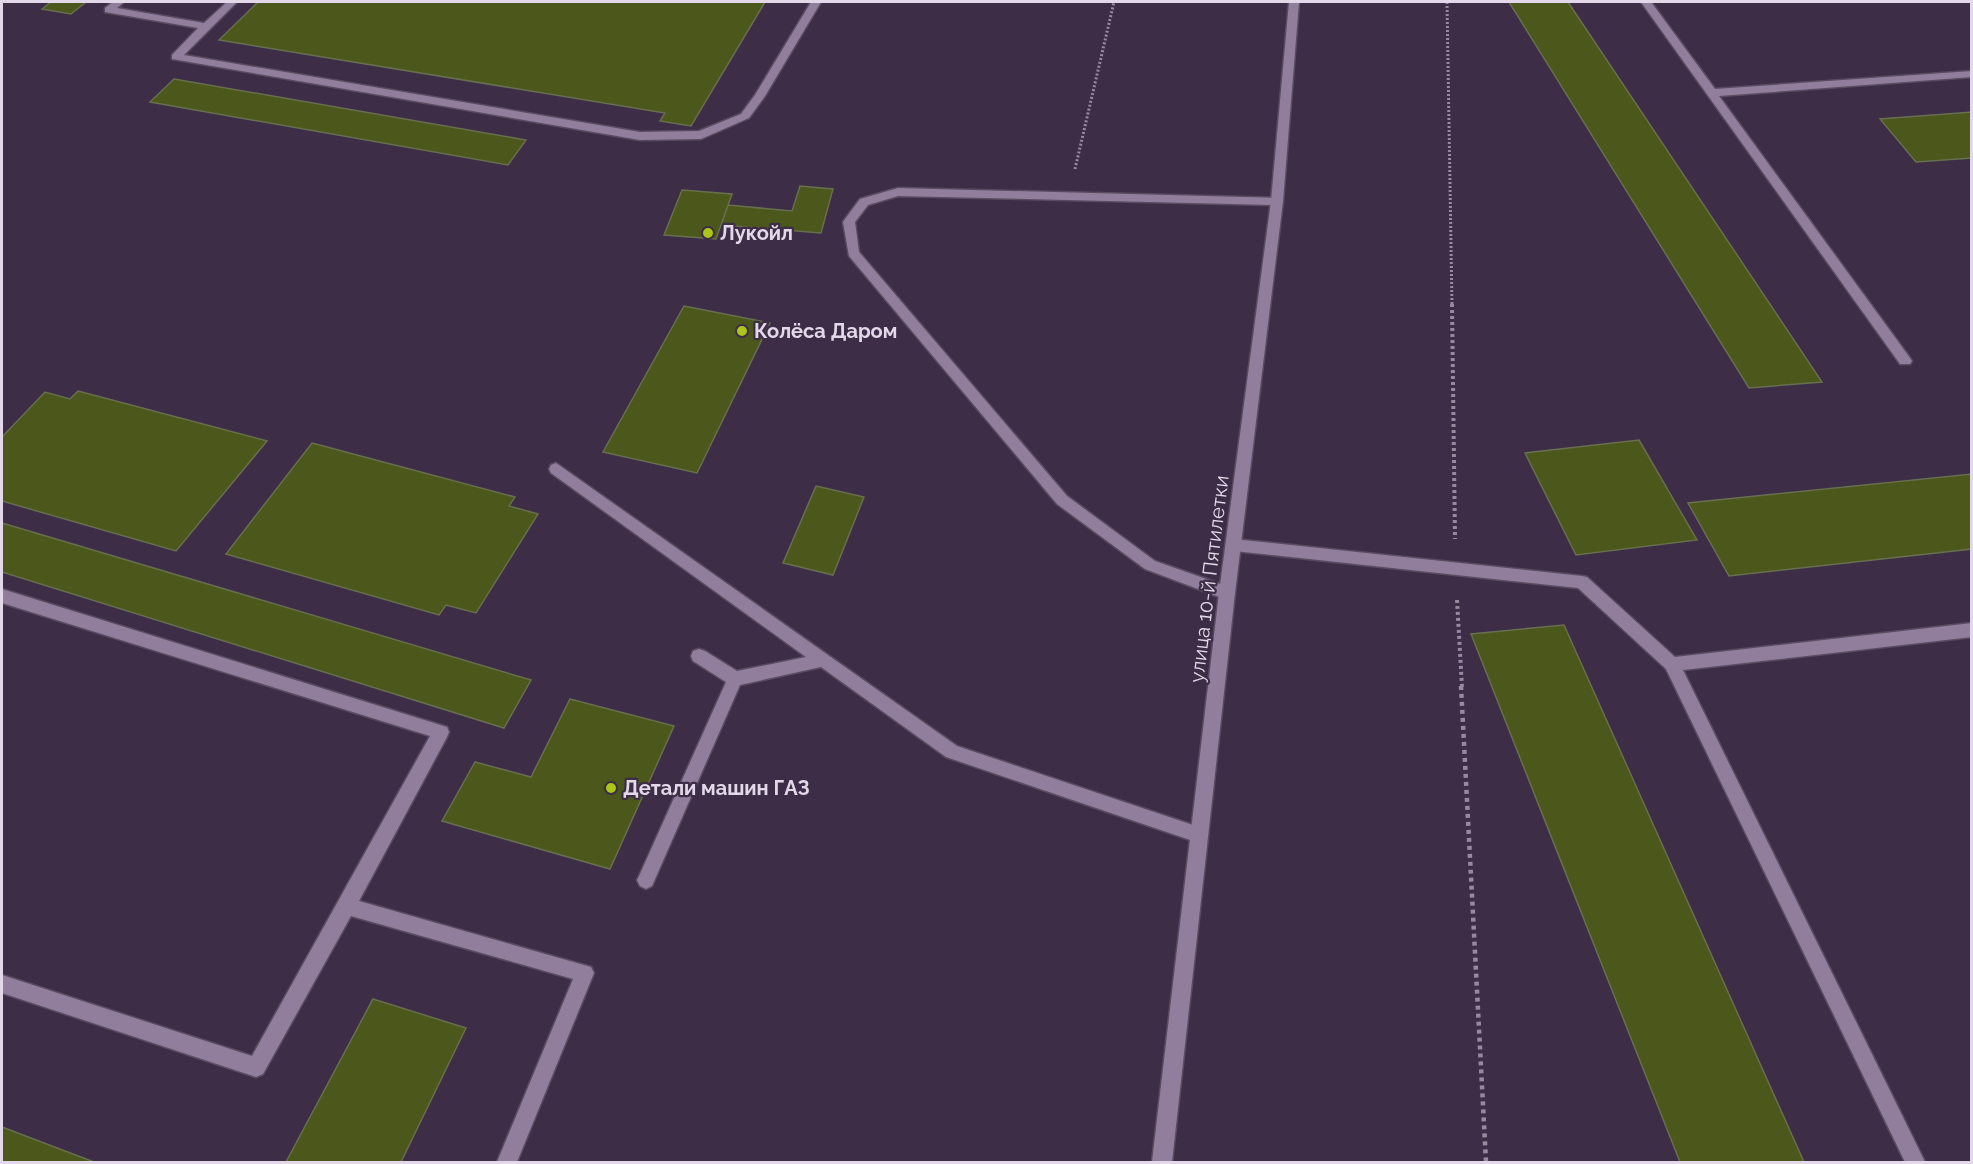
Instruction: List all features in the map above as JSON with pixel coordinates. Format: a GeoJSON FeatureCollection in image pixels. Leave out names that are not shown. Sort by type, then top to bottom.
{"type":"FeatureCollection","features":[{"type":"Feature","properties":{"kind":"main road"},"geometry":{"type":"LineString","coordinates":[[118,2],[109,10],[206,26]]}},
{"type":"Feature","properties":{"kind":"main road"},"geometry":{"type":"LineString","coordinates":[[232,2],[176,57],[640,136],[701,135],[745,116],[760,96],[816,2]]}},
{"type":"Feature","properties":{"kind":"main road","name":"улица 10-й Пятилетки"},"geometry":{"type":"LineString","coordinates":[[1162,1162],[1227,593],[1277,201],[1294,2]]}},
{"type":"Feature","properties":{"kind":"main road"},"geometry":{"type":"LineString","coordinates":[[1646,2],[1905,361]]}},
{"type":"Feature","properties":{"kind":"main road"},"geometry":{"type":"LineString","coordinates":[[1712,93],[1971,74]]}},
{"type":"Feature","properties":{"kind":"main road"},"geometry":{"type":"LineString","coordinates":[[1227,593],[1150,565],[1062,500],[853,253],[849,222],[864,202],[898,192],[1277,201]]}},
{"type":"Feature","properties":{"kind":"main road"},"geometry":{"type":"LineString","coordinates":[[556,469],[952,752],[1199,835]]}},
{"type":"Feature","properties":{"kind":"main road"},"geometry":{"type":"LineString","coordinates":[[1234,545],[1582,582],[1672,664],[1916,1162]]}},
{"type":"Feature","properties":{"kind":"main road"},"geometry":{"type":"LineString","coordinates":[[2,596],[441,732],[347,906],[256,1067],[2,984]]}},
{"type":"Feature","properties":{"kind":"main road"},"geometry":{"type":"LineString","coordinates":[[1672,664],[1971,630]]}},
{"type":"Feature","properties":{"kind":"main road"},"geometry":{"type":"LineString","coordinates":[[699,656],[735,680],[823,660]]}},
{"type":"Feature","properties":{"kind":"main road"},"geometry":{"type":"LineString","coordinates":[[646,880],[735,680]]}},
{"type":"Feature","properties":{"kind":"main road"},"geometry":{"type":"LineString","coordinates":[[347,906],[585,973],[507,1162]]}},
{"type":"Feature","properties":{"kind":"path"},"geometry":{"type":"LineString","coordinates":[[1069,196],[1114,2]]}},
{"type":"Feature","properties":{"kind":"building"},"geometry":{"type":"Polygon","coordinates":[[[51,2],[86,2],[71,14],[42,9],[51,2]]]}},
{"type":"Feature","properties":{"kind":"building"},"geometry":{"type":"Polygon","coordinates":[[[258,2],[765,2],[691,126],[660,121],[665,113],[219,40],[258,2]]]}},
{"type":"Feature","properties":{"kind":"building"},"geometry":{"type":"Polygon","coordinates":[[[1509,2],[1568,2],[1822,382],[1749,388],[1509,2]]]}},
{"type":"Feature","properties":{"kind":"building"},"geometry":{"type":"Polygon","coordinates":[[[174,79],[526,140],[508,165],[150,102],[174,79]]]}},
{"type":"Feature","properties":{"kind":"building"},"geometry":{"type":"Polygon","coordinates":[[[1972,112],[1972,158],[1916,162],[1880,119],[1972,112]]]}},
{"type":"Feature","properties":{"kind":"building"},"geometry":{"type":"Polygon","coordinates":[[[800,186],[833,189],[821,233],[721,225],[728,205],[792,211],[800,186]]]}},
{"type":"Feature","properties":{"kind":"building"},"geometry":{"type":"Polygon","coordinates":[[[682,190],[732,194],[716,239],[664,235],[682,190]]]}},
{"type":"Feature","properties":{"kind":"building"},"geometry":{"type":"Polygon","coordinates":[[[684,306],[770,323],[697,473],[603,452],[684,306]]]}},
{"type":"Feature","properties":{"kind":"building"},"geometry":{"type":"Polygon","coordinates":[[[78,391],[267,441],[176,551],[2,501],[2,437],[45,392],[70,399],[78,391]]]}},
{"type":"Feature","properties":{"kind":"building"},"geometry":{"type":"Polygon","coordinates":[[[1639,440],[1697,540],[1576,555],[1525,453],[1639,440]]]}},
{"type":"Feature","properties":{"kind":"building"},"geometry":{"type":"Polygon","coordinates":[[[312,443],[515,497],[509,506],[538,514],[476,613],[446,605],[439,615],[226,554],[312,443]]]}},
{"type":"Feature","properties":{"kind":"building"},"geometry":{"type":"Polygon","coordinates":[[[1972,474],[1972,549],[1729,576],[1688,503],[1972,474]]]}},
{"type":"Feature","properties":{"kind":"building"},"geometry":{"type":"Polygon","coordinates":[[[816,486],[864,497],[833,575],[783,563],[816,486]]]}},
{"type":"Feature","properties":{"kind":"building"},"geometry":{"type":"Polygon","coordinates":[[[2,523],[531,680],[504,728],[2,572],[2,523]]]}},
{"type":"Feature","properties":{"kind":"building"},"geometry":{"type":"Polygon","coordinates":[[[1564,625],[1804,1162],[1680,1162],[1471,634],[1564,625]]]}},
{"type":"Feature","properties":{"kind":"building"},"geometry":{"type":"Polygon","coordinates":[[[570,699],[674,726],[610,869],[442,821],[475,762],[531,777],[570,699]]]}},
{"type":"Feature","properties":{"kind":"building"},"geometry":{"type":"Polygon","coordinates":[[[373,999],[466,1028],[401,1162],[286,1162],[373,999]]]}},
{"type":"Feature","properties":{"kind":"building"},"geometry":{"type":"Polygon","coordinates":[[[2,1127],[94,1162],[2,1162],[2,1127]]]}},
{"type":"Feature","properties":{"kind":"place","name":"Лукойл"},"geometry":{"type":"Point","coordinates":[708,233]}},
{"type":"Feature","properties":{"kind":"place","name":"Колёса Даром"},"geometry":{"type":"Point","coordinates":[742,331]}},
{"type":"Feature","properties":{"kind":"place","name":"Детали машин ГАЗ"},"geometry":{"type":"Point","coordinates":[611,788]}}]}
